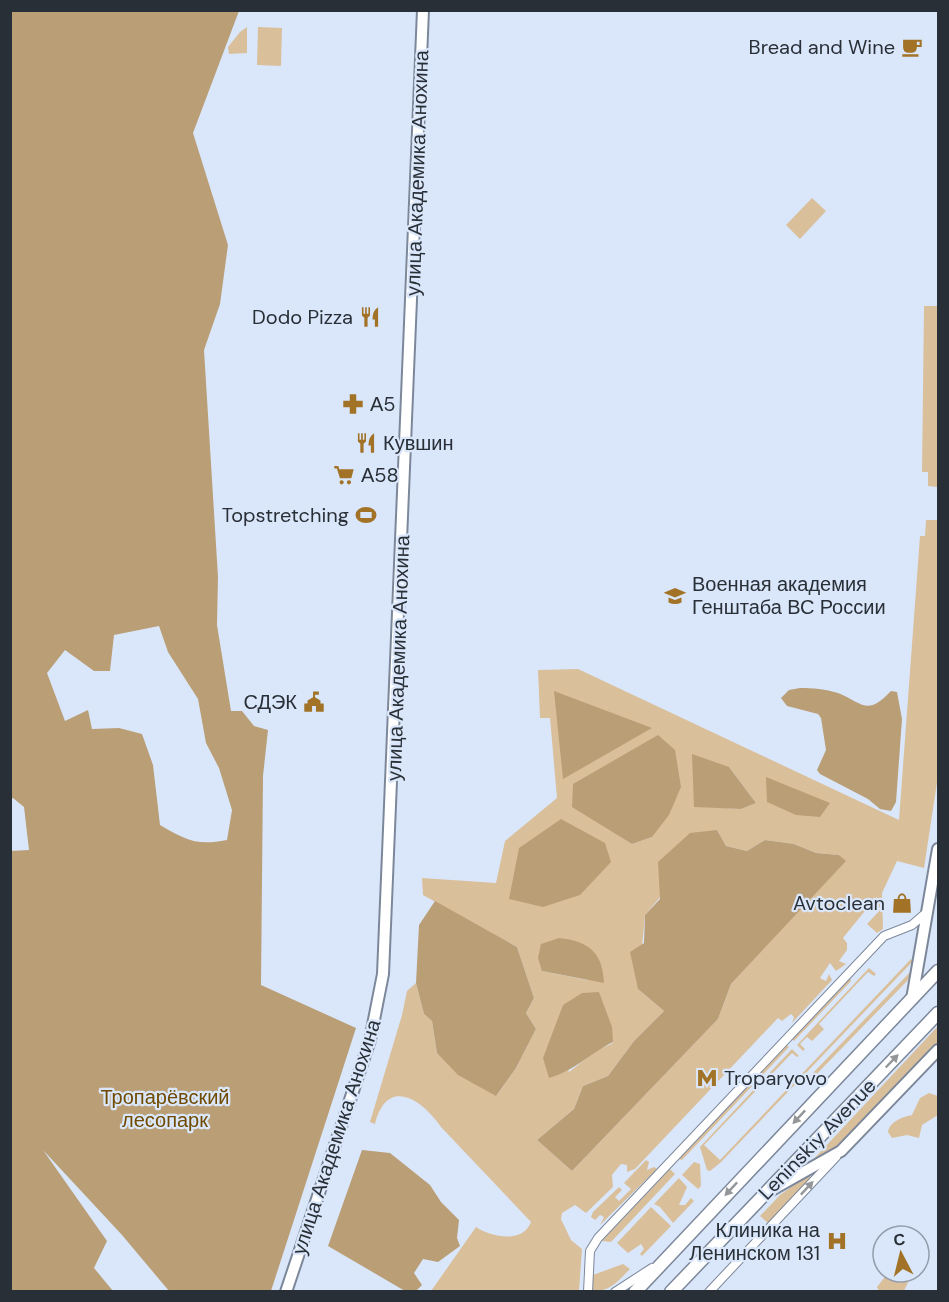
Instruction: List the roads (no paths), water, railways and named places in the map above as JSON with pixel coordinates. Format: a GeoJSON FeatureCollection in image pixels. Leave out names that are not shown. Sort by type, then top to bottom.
{"type":"FeatureCollection","features":[{"type":"Feature","properties":{"kind":"main road","name":"Leninskiy Avenue"},"geometry":{"type":"LineString","coordinates":[[635,1292],[939,971]]}},
{"type":"Feature","properties":{"kind":"main road","name":"Leninskiy Avenue"},"geometry":{"type":"LineString","coordinates":[[671,1292],[939,1013]]}},
{"type":"Feature","properties":{"kind":"street","name":"улица Академика Анохина"},"geometry":{"type":"LineString","coordinates":[[286,1292],[370,1040],[383,974],[423,10]]}},
{"type":"Feature","properties":{"kind":"street"},"geometry":{"type":"LineString","coordinates":[[912,999],[939,849]]}},
{"type":"Feature","properties":{"kind":"street"},"geometry":{"type":"LineString","coordinates":[[588,1292],[590,1251],[598,1238],[884,936],[912,925],[928,911]]}},
{"type":"Feature","properties":{"kind":"street"},"geometry":{"type":"LineString","coordinates":[[709,1292],[939,1050]]}},
{"type":"Feature","properties":{"kind":"street"},"geometry":{"type":"LineString","coordinates":[[764,1194],[841,1151]]}},
{"type":"Feature","properties":{"kind":"street"},"geometry":{"type":"LineString","coordinates":[[615,1292],[664,1261]]}},
{"type":"Feature","properties":{"kind":"place","name":"Bread and Wine"},"geometry":{"type":"Point","coordinates":[912,47]}},
{"type":"Feature","properties":{"kind":"place","name":"Dodo Pizza"},"geometry":{"type":"Point","coordinates":[370,317]}},
{"type":"Feature","properties":{"kind":"place","name":"А5"},"geometry":{"type":"Point","coordinates":[353,404]}},
{"type":"Feature","properties":{"kind":"place","name":"Кувшин"},"geometry":{"type":"Point","coordinates":[366,443]}},
{"type":"Feature","properties":{"kind":"place","name":"А58"},"geometry":{"type":"Point","coordinates":[344,475]}},
{"type":"Feature","properties":{"kind":"place","name":"Topstretching"},"geometry":{"type":"Point","coordinates":[366,515]}},
{"type":"Feature","properties":{"kind":"place","name":"Военная академия Генштаба ВС России"},"geometry":{"type":"Point","coordinates":[675,596]}},
{"type":"Feature","properties":{"kind":"place","name":"СДЭК"},"geometry":{"type":"Point","coordinates":[314,702]}},
{"type":"Feature","properties":{"kind":"place","name":"Avtoclean"},"geometry":{"type":"Point","coordinates":[902,903]}},
{"type":"Feature","properties":{"kind":"place","name":"Troparyovo"},"geometry":{"type":"Point","coordinates":[707,1078]}},
{"type":"Feature","properties":{"kind":"place","name":"Клиника на Ленинском 131"},"geometry":{"type":"Point","coordinates":[837,1241]}},
{"type":"Feature","properties":{"kind":"park label","name":"Тропарёвский лесопарк"},"geometry":{"type":"Point","coordinates":[165,1108]}}]}
